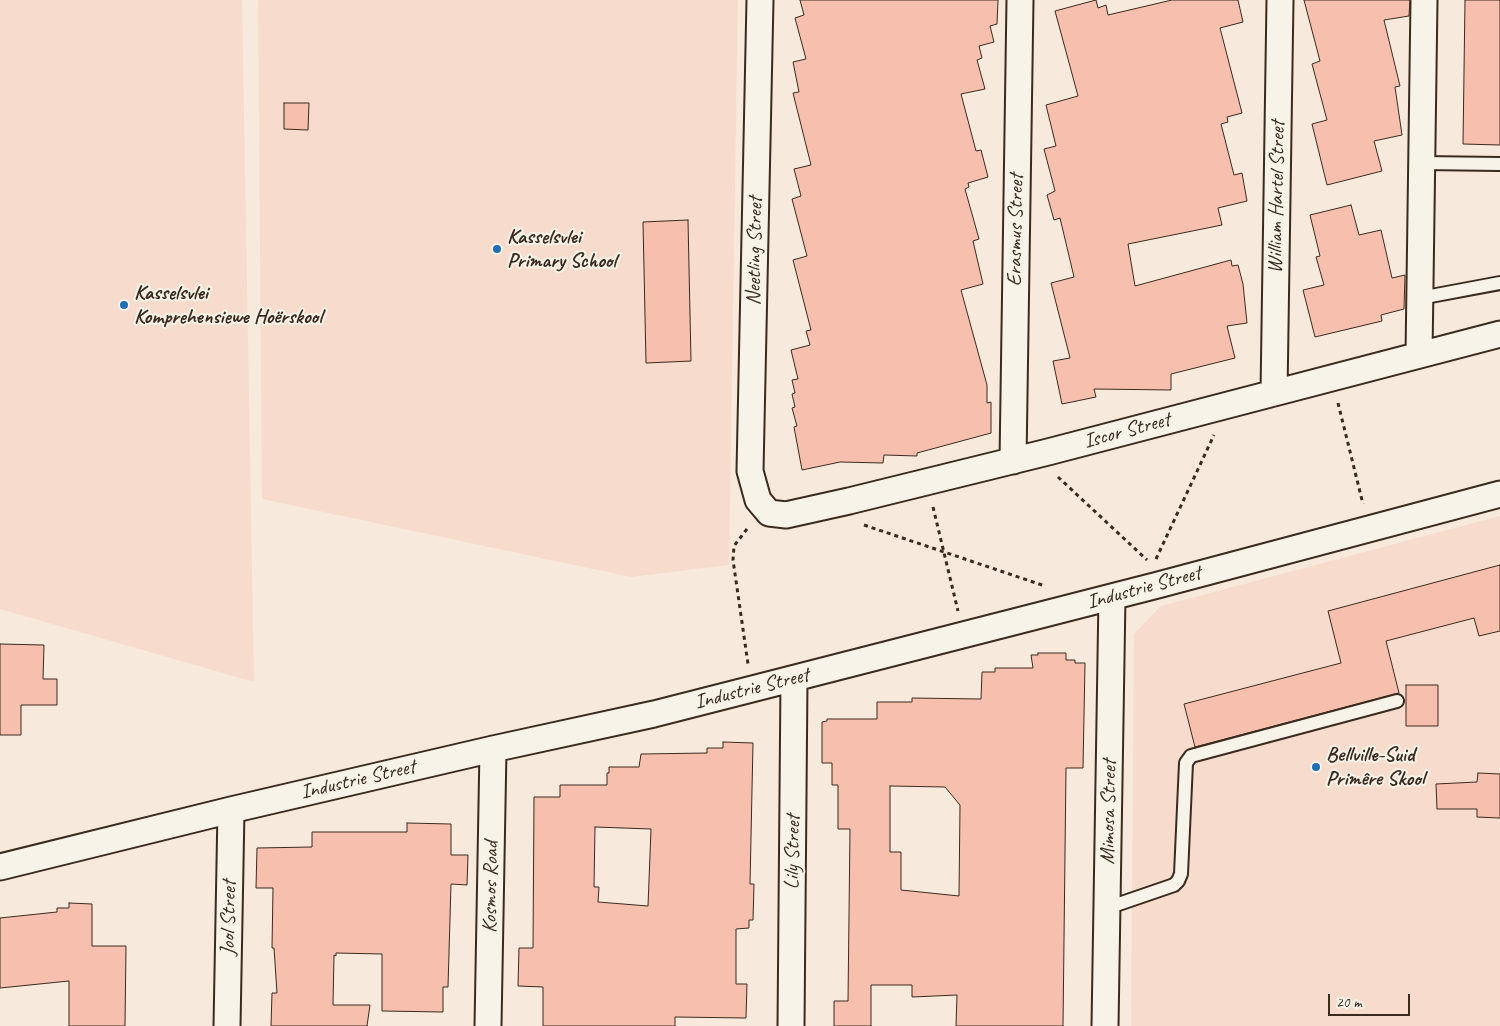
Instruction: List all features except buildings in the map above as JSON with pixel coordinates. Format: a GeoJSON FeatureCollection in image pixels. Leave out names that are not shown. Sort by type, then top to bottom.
{"type":"FeatureCollection","features":[{"type":"Feature","properties":{"kind":"street","name":"Neetling Street"},"geometry":{"type":"LineString","coordinates":[[760,0],[750,471],[763,506]]}},
{"type":"Feature","properties":{"kind":"street","name":"Erasmus Street"},"geometry":{"type":"LineString","coordinates":[[1012,461],[1020,0]]}},
{"type":"Feature","properties":{"kind":"street","name":"William Hartel Street"},"geometry":{"type":"LineString","coordinates":[[1274,393],[1280,0]]}},
{"type":"Feature","properties":{"kind":"street"},"geometry":{"type":"LineString","coordinates":[[1419,355],[1424,0]]}},
{"type":"Feature","properties":{"kind":"street","name":"Iscor Street"},"geometry":{"type":"LineString","coordinates":[[763,506],[786,515],[849,501],[1012,461],[1500,334]]}},
{"type":"Feature","properties":{"kind":"street","name":"Industrie Street"},"geometry":{"type":"LineString","coordinates":[[0,867],[231,810],[493,749],[654,714],[1112,597],[1500,494]]}},
{"type":"Feature","properties":{"kind":"street","name":"Mimosa Street"},"geometry":{"type":"LineString","coordinates":[[1106,1026],[1112,597]]}},
{"type":"Feature","properties":{"kind":"street","name":"Lily Street"},"geometry":{"type":"LineString","coordinates":[[791,1026],[794,679]]}},
{"type":"Feature","properties":{"kind":"street","name":"Kosmos Road"},"geometry":{"type":"LineString","coordinates":[[488,1026],[493,749]]}},
{"type":"Feature","properties":{"kind":"street","name":"Jool Street"},"geometry":{"type":"LineString","coordinates":[[228,1026],[231,810]]}},
{"type":"Feature","properties":{"kind":"lane"},"geometry":{"type":"LineString","coordinates":[[1422,163],[1500,164]]}},
{"type":"Feature","properties":{"kind":"lane"},"geometry":{"type":"LineString","coordinates":[[1420,298],[1500,283]]}},
{"type":"Feature","properties":{"kind":"lane"},"geometry":{"type":"LineString","coordinates":[[1107,908],[1174,885],[1178,881],[1181,874],[1186,763],[1191,756],[1397,701]]}},
{"type":"Feature","properties":{"kind":"path"},"geometry":{"type":"LineString","coordinates":[[1336,397],[1365,508]]}},
{"type":"Feature","properties":{"kind":"path"},"geometry":{"type":"LineString","coordinates":[[1054,473],[1153,566],[1228,405]]}},
{"type":"Feature","properties":{"kind":"path"},"geometry":{"type":"LineString","coordinates":[[931,501],[959,617]]}},
{"type":"Feature","properties":{"kind":"path"},"geometry":{"type":"LineString","coordinates":[[750,672],[733,560],[734,546],[763,506]]}},
{"type":"Feature","properties":{"kind":"path"},"geometry":{"type":"LineString","coordinates":[[856,522],[1052,588]]}},
{"type":"Feature","properties":{"kind":"shaded area","name":"Kasselsvlei Komprehensiewe Hoërskool"},"geometry":{"type":"Polygon","coordinates":[[[0,0],[242,0],[254,682],[0,609],[0,0]]]}},
{"type":"Feature","properties":{"kind":"shaded area","name":"Kasselsvlei Primary School"},"geometry":{"type":"Polygon","coordinates":[[[258,0],[738,0],[729,565],[631,577],[262,499],[258,0]]]}},
{"type":"Feature","properties":{"kind":"shaded area","name":"Bellville-Suid Primêre Skool"},"geometry":{"type":"Polygon","coordinates":[[[1500,516],[1500,1026],[1131,1026],[1134,634],[1161,606],[1500,516]]]}},
{"type":"Feature","properties":{"kind":"place","name":"Kasselsvlei Primary School"},"geometry":{"type":"Point","coordinates":[497,249]}},
{"type":"Feature","properties":{"kind":"place","name":"Kasselsvlei Komprehensiewe Hoërskool"},"geometry":{"type":"Point","coordinates":[124,305]}},
{"type":"Feature","properties":{"kind":"place","name":"Bellville-Suid Primêre Skool"},"geometry":{"type":"Point","coordinates":[1316,767]}}]}
